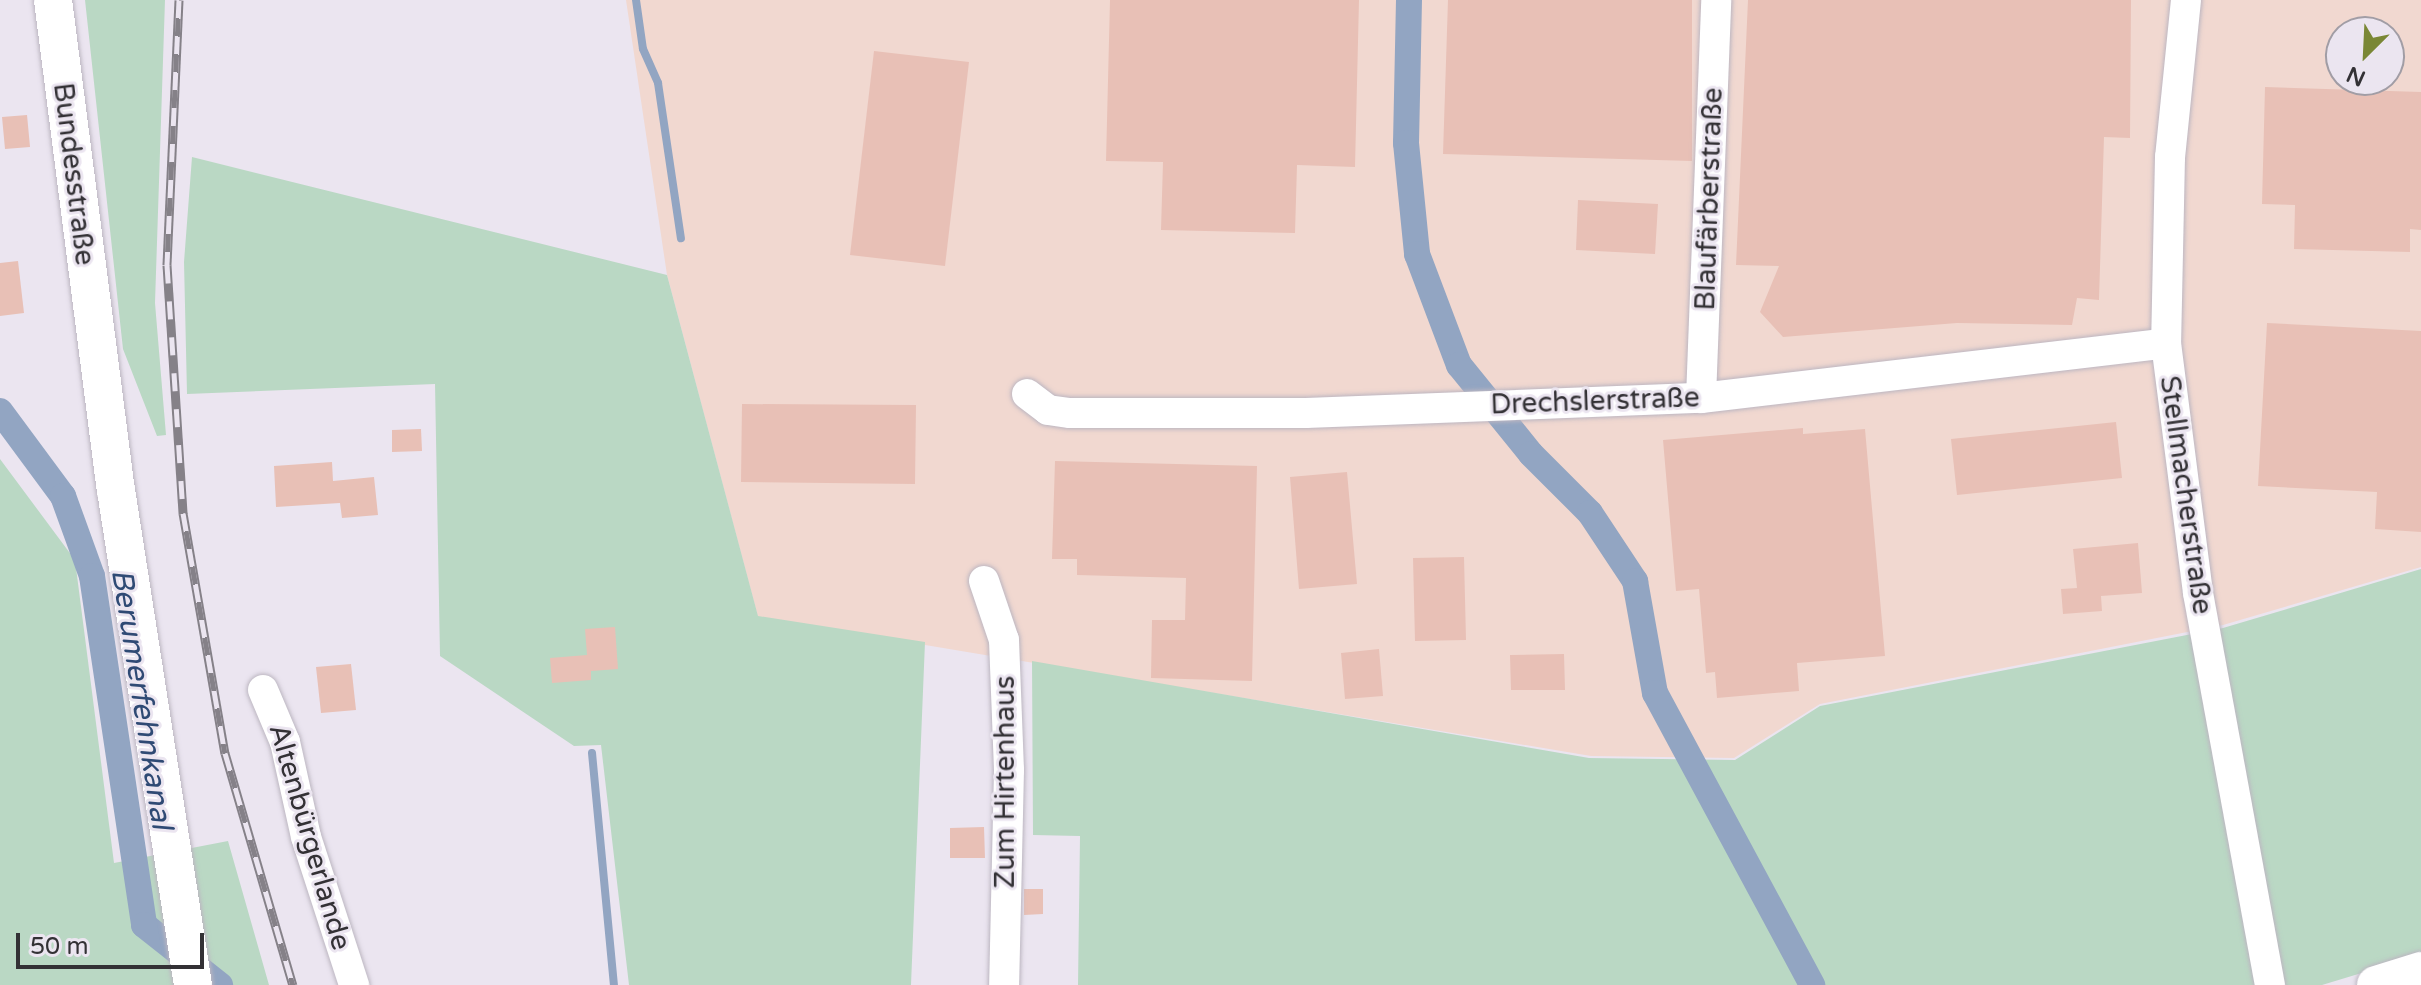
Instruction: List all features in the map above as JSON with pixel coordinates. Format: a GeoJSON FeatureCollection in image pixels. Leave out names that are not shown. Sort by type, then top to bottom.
{"type":"FeatureCollection","features":[{"type":"Feature","properties":{"kind":"main road","name":"Bundesstraße"},"geometry":{"type":"LineString","coordinates":[[53,0],[96,347],[193,985]]}},
{"type":"Feature","properties":{"kind":"main road"},"geometry":{"type":"LineString","coordinates":[[2376,985],[2421,971]]}},
{"type":"Feature","properties":{"kind":"street","name":"Blaufärberstraße"},"geometry":{"type":"LineString","coordinates":[[1701,398],[1716,0]]}},
{"type":"Feature","properties":{"kind":"street","name":"Stellmacherstraße"},"geometry":{"type":"LineString","coordinates":[[2186,0],[2170,157],[2166,343],[2198,593],[2270,985]]}},
{"type":"Feature","properties":{"kind":"street","name":"Drechslerstraße"},"geometry":{"type":"LineString","coordinates":[[1027,394],[1048,410],[1070,413],[1469,407],[1701,398],[2166,343]]}},
{"type":"Feature","properties":{"kind":"street","name":"Zum Hirtenhaus"},"geometry":{"type":"LineString","coordinates":[[984,581],[1004,640],[1009,770],[1004,985]]}},
{"type":"Feature","properties":{"kind":"street","name":"Altenbürgerlande"},"geometry":{"type":"LineString","coordinates":[[263,690],[285,742],[306,837],[354,985]]}},
{"type":"Feature","properties":{"kind":"shaded area"},"geometry":{"type":"Polygon","coordinates":[[[626,0],[2421,0],[2421,567],[2223,625],[1820,704],[1734,758],[1591,756],[758,617],[667,275],[626,0]]]}},
{"type":"Feature","properties":{"kind":"green space"},"geometry":{"type":"Polygon","coordinates":[[[85,0],[165,0],[155,303],[166,435],[157,436],[123,349],[85,0]]]}},
{"type":"Feature","properties":{"kind":"green space"},"geometry":{"type":"Polygon","coordinates":[[[192,157],[667,275],[758,616],[925,642],[911,985],[629,985],[601,745],[574,746],[440,656],[435,384],[187,394],[184,262],[192,157]]]}},
{"type":"Feature","properties":{"kind":"green space"},"geometry":{"type":"Polygon","coordinates":[[[0,459],[75,560],[114,863],[228,841],[269,985],[0,985],[0,459]]]}},
{"type":"Feature","properties":{"kind":"green space"},"geometry":{"type":"Polygon","coordinates":[[[2421,569],[2421,955],[2322,985],[1078,985],[1080,836],[1033,835],[1032,661],[1589,758],[1735,760],[1820,706],[2223,628],[2421,569]]]}},
{"type":"Feature","properties":{"kind":"building"},"geometry":{"type":"Polygon","coordinates":[[[1110,0],[1359,0],[1355,167],[1297,165],[1295,233],[1161,230],[1163,162],[1106,161],[1110,0]]]}},
{"type":"Feature","properties":{"kind":"building"},"geometry":{"type":"Polygon","coordinates":[[[1448,0],[1692,0],[1692,161],[1443,154],[1448,0]]]}},
{"type":"Feature","properties":{"kind":"building"},"geometry":{"type":"Polygon","coordinates":[[[1748,0],[2131,0],[2130,138],[2104,137],[2099,300],[2077,298],[2072,325],[1957,323],[1783,337],[1760,312],[1779,266],[1736,265],[1748,0]]]}},
{"type":"Feature","properties":{"kind":"building"},"geometry":{"type":"Polygon","coordinates":[[[874,51],[969,62],[945,266],[850,255],[874,51]]]}},
{"type":"Feature","properties":{"kind":"building"},"geometry":{"type":"Polygon","coordinates":[[[2265,87],[2325,89],[2325,96],[2405,96],[2405,91],[2421,92],[2421,230],[2410,229],[2410,252],[2294,249],[2295,205],[2262,204],[2265,87]]]}},
{"type":"Feature","properties":{"kind":"building"},"geometry":{"type":"Polygon","coordinates":[[[27,115],[30,147],[5,149],[2,117],[27,115]]]}},
{"type":"Feature","properties":{"kind":"building"},"geometry":{"type":"Polygon","coordinates":[[[1578,200],[1658,204],[1655,254],[1576,250],[1578,200]]]}},
{"type":"Feature","properties":{"kind":"building"},"geometry":{"type":"Polygon","coordinates":[[[18,261],[24,313],[0,316],[0,263],[18,261]]]}},
{"type":"Feature","properties":{"kind":"building"},"geometry":{"type":"Polygon","coordinates":[[[2267,323],[2421,331],[2421,532],[2375,529],[2377,492],[2258,486],[2267,323]]]}},
{"type":"Feature","properties":{"kind":"building"},"geometry":{"type":"Polygon","coordinates":[[[742,404],[916,405],[915,484],[741,482],[742,404]]]}},
{"type":"Feature","properties":{"kind":"building"},"geometry":{"type":"Polygon","coordinates":[[[2116,422],[2122,478],[1957,495],[1951,439],[2116,422]]]}},
{"type":"Feature","properties":{"kind":"building"},"geometry":{"type":"Polygon","coordinates":[[[1803,428],[1803,434],[1865,429],[1885,656],[1797,663],[1799,691],[1717,698],[1715,672],[1706,673],[1699,589],[1676,591],[1663,440],[1803,428]]]}},
{"type":"Feature","properties":{"kind":"building"},"geometry":{"type":"Polygon","coordinates":[[[421,429],[422,451],[392,452],[392,430],[421,429]]]}},
{"type":"Feature","properties":{"kind":"building"},"geometry":{"type":"Polygon","coordinates":[[[1055,461],[1257,466],[1252,681],[1151,678],[1152,620],[1185,620],[1186,578],[1077,575],[1077,559],[1052,559],[1055,461]]]}},
{"type":"Feature","properties":{"kind":"building"},"geometry":{"type":"Polygon","coordinates":[[[332,462],[333,481],[374,477],[378,515],[342,518],[340,503],[276,507],[274,466],[332,462]]]}},
{"type":"Feature","properties":{"kind":"building"},"geometry":{"type":"Polygon","coordinates":[[[1347,472],[1357,584],[1299,589],[1290,477],[1347,472]]]}},
{"type":"Feature","properties":{"kind":"building"},"geometry":{"type":"Polygon","coordinates":[[[2138,543],[2142,593],[2101,596],[2102,611],[2063,614],[2061,589],[2077,588],[2073,549],[2138,543]]]}},
{"type":"Feature","properties":{"kind":"building"},"geometry":{"type":"Polygon","coordinates":[[[1464,557],[1466,640],[1415,641],[1413,558],[1464,557]]]}},
{"type":"Feature","properties":{"kind":"building"},"geometry":{"type":"Polygon","coordinates":[[[615,627],[618,669],[591,671],[591,680],[552,683],[550,658],[587,655],[585,629],[615,627]]]}},
{"type":"Feature","properties":{"kind":"building"},"geometry":{"type":"Polygon","coordinates":[[[1379,649],[1383,696],[1345,699],[1341,653],[1379,649]]]}},
{"type":"Feature","properties":{"kind":"building"},"geometry":{"type":"Polygon","coordinates":[[[1564,654],[1565,690],[1511,690],[1510,655],[1564,654]]]}},
{"type":"Feature","properties":{"kind":"building"},"geometry":{"type":"Polygon","coordinates":[[[351,664],[356,710],[321,713],[316,667],[351,664]]]}},
{"type":"Feature","properties":{"kind":"building"},"geometry":{"type":"Polygon","coordinates":[[[984,827],[985,858],[950,858],[950,828],[984,827]]]}},
{"type":"Feature","properties":{"kind":"building"},"geometry":{"type":"Polygon","coordinates":[[[1024,889],[1043,889],[1043,914],[1024,915],[1024,889]]]}},
{"type":"Feature","properties":{"kind":"waterway"},"geometry":{"type":"LineString","coordinates":[[636,0],[643,49],[658,83],[681,238]]}},
{"type":"Feature","properties":{"kind":"waterway"},"geometry":{"type":"LineString","coordinates":[[1409,0],[1406,143],[1417,254],[1459,365],[1531,454],[1590,513],[1635,581],[1655,693],[1812,985]]}},
{"type":"Feature","properties":{"kind":"waterway","name":"Berumerfehnkanal"},"geometry":{"type":"LineString","coordinates":[[0,411],[63,496],[92,576],[144,925],[220,985]]}},
{"type":"Feature","properties":{"kind":"waterway"},"geometry":{"type":"LineString","coordinates":[[592,753],[614,985]]}},
{"type":"Feature","properties":{"kind":"railway"},"geometry":{"type":"LineString","coordinates":[[179,0],[167,265],[183,513],[225,753],[293,985]]}}]}
